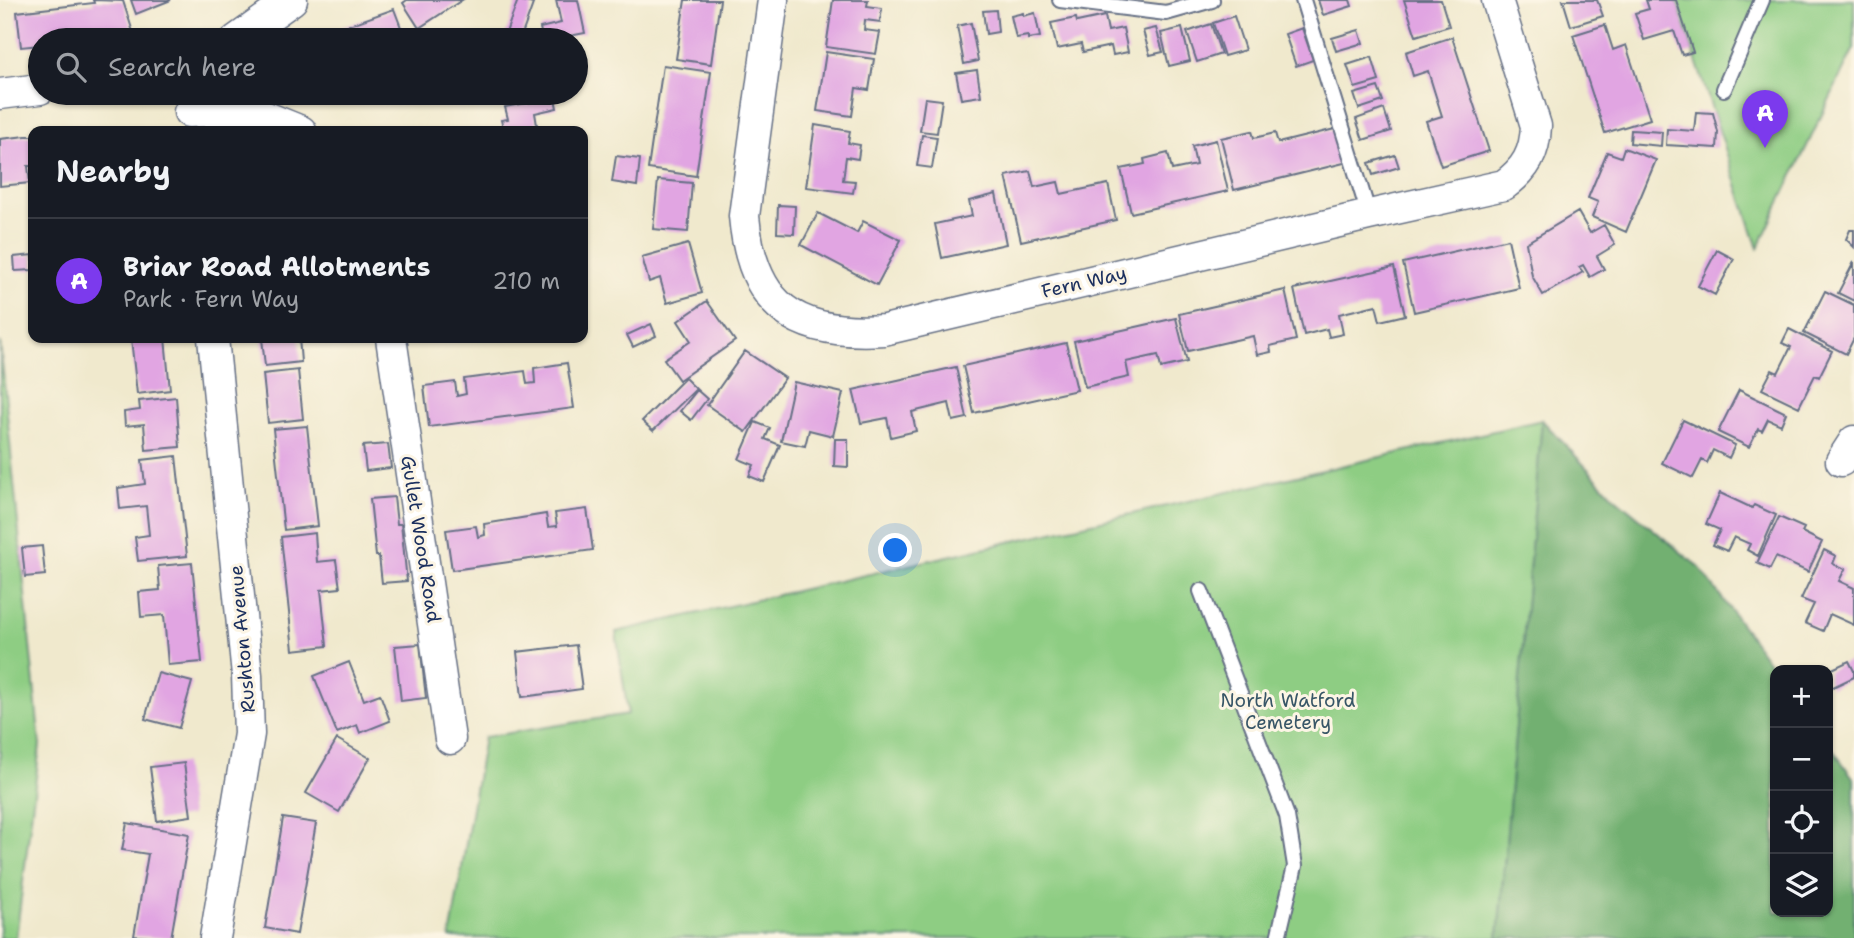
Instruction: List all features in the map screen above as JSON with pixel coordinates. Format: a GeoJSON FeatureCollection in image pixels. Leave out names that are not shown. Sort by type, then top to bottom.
{"type":"FeatureCollection","features":[{"type":"Feature","properties":{"kind":"street"},"geometry":{"type":"LineString","coordinates":[[253,28],[292,0]]}},
{"type":"Feature","properties":{"kind":"street","name":"Fern Way"},"geometry":{"type":"LineString","coordinates":[[773,0],[744,216],[746,245],[764,289],[779,306],[799,319],[823,328],[853,332],[884,330],[1504,185],[1526,165],[1535,141],[1536,126],[1497,0]]}},
{"type":"Feature","properties":{"kind":"street"},"geometry":{"type":"LineString","coordinates":[[0,94],[28,90]]}},
{"type":"Feature","properties":{"kind":"street"},"geometry":{"type":"LineString","coordinates":[[187,112],[240,110],[254,112],[289,126]]}},
{"type":"Feature","properties":{"kind":"street","name":"Rushton Avenue"},"geometry":{"type":"LineString","coordinates":[[214,343],[247,675],[249,734],[215,938]]}},
{"type":"Feature","properties":{"kind":"street","name":"Gullet Wood Road"},"geometry":{"type":"LineString","coordinates":[[392,343],[450,739]]}},
{"type":"Feature","properties":{"kind":"lane"},"geometry":{"type":"LineString","coordinates":[[1060,0],[1166,13],[1212,0]]}},
{"type":"Feature","properties":{"kind":"lane"},"geometry":{"type":"LineString","coordinates":[[1303,0],[1368,215]]}},
{"type":"Feature","properties":{"kind":"lane"},"geometry":{"type":"LineString","coordinates":[[1724,89],[1762,0]]}},
{"type":"Feature","properties":{"kind":"lane"},"geometry":{"type":"LineString","coordinates":[[1201,591],[1287,816],[1295,866],[1278,938]]}},
{"type":"Feature","properties":{"kind":"green space"},"geometry":{"type":"Polygon","coordinates":[[[1676,0],[1854,0],[1854,48],[1758,248],[1676,0]]]}},
{"type":"Feature","properties":{"kind":"green space"},"geometry":{"type":"Polygon","coordinates":[[[0,342],[40,745],[16,938],[0,938],[0,342]]]}},
{"type":"Feature","properties":{"kind":"green space","name":"North Watford Cemetery"},"geometry":{"type":"Polygon","coordinates":[[[1542,420],[1498,938],[450,938],[484,737],[628,714],[616,632],[1542,420]]]}},
{"type":"Feature","properties":{"kind":"green space"},"geometry":{"type":"Polygon","coordinates":[[[1542,420],[1614,497],[1700,568],[1771,665],[1770,917],[1833,917],[1833,750],[1854,779],[1854,938],[1498,938],[1542,420]]]}},
{"type":"Feature","properties":{"kind":"building"},"geometry":{"type":"Polygon","coordinates":[[[93,0],[123,1],[132,28],[28,28],[28,46],[21,47],[17,12],[94,3],[93,0]]]}},
{"type":"Feature","properties":{"kind":"building"},"geometry":{"type":"Polygon","coordinates":[[[131,0],[171,0],[136,14],[131,0]]]}},
{"type":"Feature","properties":{"kind":"building"},"geometry":{"type":"Polygon","coordinates":[[[407,0],[462,0],[419,28],[403,3],[407,0]]]}},
{"type":"Feature","properties":{"kind":"building"},"geometry":{"type":"Polygon","coordinates":[[[518,0],[533,4],[524,28],[508,28],[518,0]]]}},
{"type":"Feature","properties":{"kind":"building"},"geometry":{"type":"Polygon","coordinates":[[[556,0],[578,0],[584,28],[540,28],[561,23],[556,0]]]}},
{"type":"Feature","properties":{"kind":"building"},"geometry":{"type":"Polygon","coordinates":[[[685,0],[720,0],[711,64],[676,59],[685,0]]]}},
{"type":"Feature","properties":{"kind":"building"},"geometry":{"type":"Polygon","coordinates":[[[833,0],[868,0],[867,6],[882,8],[880,22],[865,20],[864,30],[880,32],[876,54],[826,47],[833,0]]]}},
{"type":"Feature","properties":{"kind":"building"},"geometry":{"type":"Polygon","coordinates":[[[1318,0],[1350,0],[1352,6],[1323,15],[1318,0]]]}},
{"type":"Feature","properties":{"kind":"building"},"geometry":{"type":"Polygon","coordinates":[[[1404,0],[1441,0],[1449,26],[1416,36],[1404,0]]]}},
{"type":"Feature","properties":{"kind":"building"},"geometry":{"type":"Polygon","coordinates":[[[1563,0],[1597,0],[1603,16],[1571,26],[1563,0]]]}},
{"type":"Feature","properties":{"kind":"building"},"geometry":{"type":"Polygon","coordinates":[[[1646,0],[1676,0],[1693,52],[1682,55],[1674,31],[1644,40],[1635,13],[1649,9],[1646,0]]]}},
{"type":"Feature","properties":{"kind":"building"},"geometry":{"type":"Polygon","coordinates":[[[394,9],[401,28],[340,28],[394,9]]]}},
{"type":"Feature","properties":{"kind":"building"},"geometry":{"type":"Polygon","coordinates":[[[996,10],[998,32],[986,34],[983,11],[996,10]]]}},
{"type":"Feature","properties":{"kind":"building"},"geometry":{"type":"Polygon","coordinates":[[[1023,13],[1023,16],[1035,13],[1040,37],[1016,38],[1011,16],[1023,13]]]}},
{"type":"Feature","properties":{"kind":"building"},"geometry":{"type":"Polygon","coordinates":[[[1105,16],[1108,31],[1123,28],[1128,52],[1113,55],[1111,46],[1083,52],[1081,44],[1057,49],[1051,23],[1076,18],[1077,22],[1105,16]]]}},
{"type":"Feature","properties":{"kind":"building"},"geometry":{"type":"Polygon","coordinates":[[[1234,16],[1245,50],[1224,56],[1213,23],[1234,16]]]}},
{"type":"Feature","properties":{"kind":"building"},"geometry":{"type":"Polygon","coordinates":[[[971,23],[978,61],[964,64],[957,26],[971,23]]]}},
{"type":"Feature","properties":{"kind":"building"},"geometry":{"type":"Polygon","coordinates":[[[1211,24],[1221,54],[1197,62],[1187,32],[1211,24]]]}},
{"type":"Feature","properties":{"kind":"building"},"geometry":{"type":"Polygon","coordinates":[[[1605,25],[1613,50],[1626,45],[1650,119],[1605,133],[1573,35],[1605,25]]]}},
{"type":"Feature","properties":{"kind":"building"},"geometry":{"type":"Polygon","coordinates":[[[1156,28],[1163,52],[1150,55],[1143,31],[1156,28]]]}},
{"type":"Feature","properties":{"kind":"building"},"geometry":{"type":"Polygon","coordinates":[[[1182,28],[1190,61],[1169,66],[1161,33],[1182,28]]]}},
{"type":"Feature","properties":{"kind":"building"},"geometry":{"type":"Polygon","coordinates":[[[1302,28],[1313,60],[1296,66],[1285,34],[1302,28]]]}},
{"type":"Feature","properties":{"kind":"building"},"geometry":{"type":"Polygon","coordinates":[[[1359,30],[1363,43],[1336,51],[1332,38],[1359,30]]]}},
{"type":"Feature","properties":{"kind":"building"},"geometry":{"type":"Polygon","coordinates":[[[1452,37],[1489,151],[1441,166],[1426,121],[1442,116],[1428,71],[1413,76],[1406,52],[1452,37]]]}},
{"type":"Feature","properties":{"kind":"building"},"geometry":{"type":"Polygon","coordinates":[[[826,52],[874,59],[869,90],[856,88],[852,116],[817,111],[826,52]]]}},
{"type":"Feature","properties":{"kind":"building"},"geometry":{"type":"Polygon","coordinates":[[[1372,57],[1379,81],[1355,88],[1347,65],[1372,57]]]}},
{"type":"Feature","properties":{"kind":"building"},"geometry":{"type":"Polygon","coordinates":[[[663,65],[711,72],[696,176],[648,169],[663,65]]]}},
{"type":"Feature","properties":{"kind":"building"},"geometry":{"type":"Polygon","coordinates":[[[977,70],[981,96],[961,99],[956,73],[977,70]]]}},
{"type":"Feature","properties":{"kind":"building"},"geometry":{"type":"Polygon","coordinates":[[[1378,87],[1383,101],[1359,109],[1354,94],[1378,87]]]}},
{"type":"Feature","properties":{"kind":"building"},"geometry":{"type":"Polygon","coordinates":[[[925,98],[942,100],[937,133],[920,131],[925,98]]]}},
{"type":"Feature","properties":{"kind":"building"},"geometry":{"type":"Polygon","coordinates":[[[556,105],[557,108],[535,113],[537,126],[503,126],[501,120],[508,119],[505,107],[556,105]]]}},
{"type":"Feature","properties":{"kind":"building"},"geometry":{"type":"Polygon","coordinates":[[[1384,109],[1391,131],[1363,140],[1356,119],[1384,109]]]}},
{"type":"Feature","properties":{"kind":"building"},"geometry":{"type":"Polygon","coordinates":[[[1696,112],[1713,113],[1718,132],[1717,148],[1666,145],[1667,129],[1694,131],[1696,112]]]}},
{"type":"Feature","properties":{"kind":"building"},"geometry":{"type":"Polygon","coordinates":[[[815,125],[850,131],[848,143],[860,145],[858,159],[846,157],[843,180],[855,181],[853,193],[806,187],[815,125]]]}},
{"type":"Feature","properties":{"kind":"building"},"geometry":{"type":"Polygon","coordinates":[[[1339,128],[1348,162],[1234,190],[1221,138],[1252,131],[1254,138],[1275,133],[1278,143],[1339,128]]]}},
{"type":"Feature","properties":{"kind":"building"},"geometry":{"type":"Polygon","coordinates":[[[1631,130],[1662,132],[1661,146],[1630,143],[1631,130]]]}},
{"type":"Feature","properties":{"kind":"building"},"geometry":{"type":"Polygon","coordinates":[[[922,135],[937,137],[932,168],[917,166],[922,135]]]}},
{"type":"Feature","properties":{"kind":"building"},"geometry":{"type":"Polygon","coordinates":[[[28,136],[28,183],[0,186],[0,139],[28,136]]]}},
{"type":"Feature","properties":{"kind":"building"},"geometry":{"type":"Polygon","coordinates":[[[1216,140],[1228,191],[1131,213],[1121,169],[1145,164],[1144,159],[1168,153],[1172,170],[1196,165],[1192,146],[1216,140]]]}},
{"type":"Feature","properties":{"kind":"building"},"geometry":{"type":"Polygon","coordinates":[[[1624,148],[1656,160],[1626,232],[1592,217],[1598,202],[1588,198],[1607,152],[1621,157],[1624,148]]]}},
{"type":"Feature","properties":{"kind":"building"},"geometry":{"type":"Polygon","coordinates":[[[1395,155],[1399,167],[1373,175],[1369,163],[1395,155]]]}},
{"type":"Feature","properties":{"kind":"building"},"geometry":{"type":"Polygon","coordinates":[[[616,156],[640,159],[637,186],[612,182],[616,156]]]}},
{"type":"Feature","properties":{"kind":"building"},"geometry":{"type":"Polygon","coordinates":[[[1030,171],[1034,187],[1058,182],[1061,194],[1108,184],[1116,220],[1021,241],[1006,176],[1030,171]]]}},
{"type":"Feature","properties":{"kind":"building"},"geometry":{"type":"Polygon","coordinates":[[[658,180],[692,183],[688,232],[653,229],[658,180]]]}},
{"type":"Feature","properties":{"kind":"building"},"geometry":{"type":"Polygon","coordinates":[[[996,194],[1006,244],[942,258],[935,224],[972,216],[969,201],[996,194]]]}},
{"type":"Feature","properties":{"kind":"building"},"geometry":{"type":"Polygon","coordinates":[[[778,205],[795,206],[794,234],[777,233],[778,205]]]}},
{"type":"Feature","properties":{"kind":"building"},"geometry":{"type":"Polygon","coordinates":[[[1578,212],[1590,233],[1604,225],[1615,245],[1597,256],[1604,269],[1590,277],[1583,265],[1579,267],[1583,272],[1543,295],[1532,276],[1526,243],[1578,212]]]}},
{"type":"Feature","properties":{"kind":"building"},"geometry":{"type":"Polygon","coordinates":[[[818,213],[857,233],[863,221],[901,240],[877,285],[801,245],[818,213]]]}},
{"type":"Feature","properties":{"kind":"building"},"geometry":{"type":"Polygon","coordinates":[[[1850,230],[1854,230],[1854,247],[1846,239],[1850,230]]]}},
{"type":"Feature","properties":{"kind":"building"},"geometry":{"type":"Polygon","coordinates":[[[1508,239],[1519,288],[1414,312],[1403,263],[1508,239]]]}},
{"type":"Feature","properties":{"kind":"building"},"geometry":{"type":"Polygon","coordinates":[[[688,244],[702,293],[667,303],[660,278],[649,282],[642,257],[688,244]]]}},
{"type":"Feature","properties":{"kind":"building"},"geometry":{"type":"Polygon","coordinates":[[[1717,250],[1734,259],[1715,295],[1698,286],[1717,250]]]}},
{"type":"Feature","properties":{"kind":"building"},"geometry":{"type":"Polygon","coordinates":[[[28,256],[28,270],[15,271],[14,257],[28,256]]]}},
{"type":"Feature","properties":{"kind":"building"},"geometry":{"type":"Polygon","coordinates":[[[1854,262],[1854,301],[1838,293],[1854,262]]]}},
{"type":"Feature","properties":{"kind":"building"},"geometry":{"type":"Polygon","coordinates":[[[1394,267],[1405,315],[1380,321],[1376,305],[1339,314],[1343,334],[1329,337],[1327,329],[1304,335],[1294,289],[1394,267]]]}},
{"type":"Feature","properties":{"kind":"building"},"geometry":{"type":"Polygon","coordinates":[[[1285,290],[1296,340],[1270,346],[1271,352],[1257,355],[1253,336],[1188,351],[1179,314],[1285,290]]]}},
{"type":"Feature","properties":{"kind":"building"},"geometry":{"type":"Polygon","coordinates":[[[1825,291],[1854,305],[1854,338],[1846,354],[1804,333],[1825,291]]]}},
{"type":"Feature","properties":{"kind":"building"},"geometry":{"type":"Polygon","coordinates":[[[707,301],[735,341],[679,380],[664,359],[691,341],[678,321],[707,301]]]}},
{"type":"Feature","properties":{"kind":"building"},"geometry":{"type":"Polygon","coordinates":[[[1176,318],[1187,362],[1161,368],[1158,355],[1126,362],[1129,377],[1085,387],[1074,341],[1176,318]]]}},
{"type":"Feature","properties":{"kind":"building"},"geometry":{"type":"Polygon","coordinates":[[[651,324],[656,336],[633,347],[627,335],[651,324]]]}},
{"type":"Feature","properties":{"kind":"building"},"geometry":{"type":"Polygon","coordinates":[[[1789,329],[1832,351],[1819,377],[1815,375],[1799,407],[1762,389],[1772,370],[1778,373],[1791,347],[1782,343],[1789,329]]]}},
{"type":"Feature","properties":{"kind":"building"},"geometry":{"type":"Polygon","coordinates":[[[132,343],[165,343],[170,390],[137,394],[132,343]]]}},
{"type":"Feature","properties":{"kind":"building"},"geometry":{"type":"Polygon","coordinates":[[[263,343],[299,343],[301,362],[265,366],[263,343]]]}},
{"type":"Feature","properties":{"kind":"building"},"geometry":{"type":"Polygon","coordinates":[[[1066,343],[1077,390],[974,413],[963,366],[1066,343]]]}},
{"type":"Feature","properties":{"kind":"building"},"geometry":{"type":"Polygon","coordinates":[[[745,351],[785,378],[746,432],[707,405],[745,351]]]}},
{"type":"Feature","properties":{"kind":"building"},"geometry":{"type":"Polygon","coordinates":[[[567,363],[574,408],[429,427],[424,386],[455,382],[457,396],[466,394],[464,379],[525,371],[527,384],[535,383],[534,368],[567,363]]]}},
{"type":"Feature","properties":{"kind":"building"},"geometry":{"type":"Polygon","coordinates":[[[956,367],[967,418],[953,421],[949,403],[912,412],[916,431],[891,437],[887,418],[861,423],[853,390],[956,367]]]}},
{"type":"Feature","properties":{"kind":"building"},"geometry":{"type":"Polygon","coordinates":[[[298,370],[303,419],[268,423],[263,374],[298,370]]]}},
{"type":"Feature","properties":{"kind":"building"},"geometry":{"type":"Polygon","coordinates":[[[685,378],[696,389],[653,431],[642,421],[685,378]]]}},
{"type":"Feature","properties":{"kind":"building"},"geometry":{"type":"Polygon","coordinates":[[[794,382],[843,393],[833,436],[809,430],[805,446],[781,441],[794,382]]]}},
{"type":"Feature","properties":{"kind":"building"},"geometry":{"type":"Polygon","coordinates":[[[697,390],[707,399],[691,420],[680,411],[697,390]]]}},
{"type":"Feature","properties":{"kind":"building"},"geometry":{"type":"Polygon","coordinates":[[[1739,390],[1786,413],[1781,425],[1768,419],[1762,431],[1758,429],[1749,447],[1718,432],[1739,390]]]}},
{"type":"Feature","properties":{"kind":"building"},"geometry":{"type":"Polygon","coordinates":[[[176,397],[180,447],[146,450],[144,424],[125,426],[124,412],[140,410],[139,401],[176,397]]]}},
{"type":"Feature","properties":{"kind":"building"},"geometry":{"type":"Polygon","coordinates":[[[1683,420],[1735,445],[1729,458],[1713,450],[1707,463],[1702,460],[1693,478],[1662,463],[1683,420]]]}},
{"type":"Feature","properties":{"kind":"building"},"geometry":{"type":"Polygon","coordinates":[[[755,422],[770,428],[765,439],[780,445],[764,482],[749,476],[754,465],[739,459],[755,422]]]}},
{"type":"Feature","properties":{"kind":"building"},"geometry":{"type":"Polygon","coordinates":[[[307,426],[318,526],[284,530],[273,429],[307,426]]]}},
{"type":"Feature","properties":{"kind":"building"},"geometry":{"type":"Polygon","coordinates":[[[835,439],[848,439],[848,467],[834,466],[835,439]]]}},
{"type":"Feature","properties":{"kind":"building"},"geometry":{"type":"Polygon","coordinates":[[[388,444],[391,468],[366,471],[363,446],[388,444]]]}},
{"type":"Feature","properties":{"kind":"building"},"geometry":{"type":"Polygon","coordinates":[[[176,456],[187,556],[138,561],[135,537],[149,535],[146,506],[120,509],[118,488],[145,484],[142,460],[176,456]]]}},
{"type":"Feature","properties":{"kind":"building"},"geometry":{"type":"Polygon","coordinates":[[[1720,493],[1752,508],[1754,505],[1776,515],[1758,556],[1747,550],[1750,544],[1734,537],[1727,551],[1713,545],[1720,530],[1706,524],[1720,493]]]}},
{"type":"Feature","properties":{"kind":"building"},"geometry":{"type":"Polygon","coordinates":[[[394,497],[397,524],[401,524],[407,581],[382,583],[379,556],[376,556],[370,499],[394,497]]]}},
{"type":"Feature","properties":{"kind":"building"},"geometry":{"type":"Polygon","coordinates":[[[587,509],[593,550],[452,570],[446,530],[476,526],[478,537],[485,535],[484,524],[546,514],[548,527],[557,526],[555,513],[587,509]]]}},
{"type":"Feature","properties":{"kind":"building"},"geometry":{"type":"Polygon","coordinates":[[[1779,517],[1804,528],[1802,532],[1822,542],[1808,572],[1776,557],[1770,569],[1757,563],[1779,517]]]}},
{"type":"Feature","properties":{"kind":"building"},"geometry":{"type":"Polygon","coordinates":[[[315,533],[317,562],[336,560],[340,588],[321,590],[327,646],[293,650],[281,537],[315,533]]]}},
{"type":"Feature","properties":{"kind":"building"},"geometry":{"type":"Polygon","coordinates":[[[42,546],[45,575],[25,577],[22,548],[42,546]]]}},
{"type":"Feature","properties":{"kind":"building"},"geometry":{"type":"Polygon","coordinates":[[[1824,550],[1836,556],[1833,564],[1845,569],[1839,581],[1854,588],[1854,625],[1830,614],[1823,631],[1805,623],[1814,604],[1801,599],[1824,550]]]}},
{"type":"Feature","properties":{"kind":"building"},"geometry":{"type":"Polygon","coordinates":[[[192,563],[202,662],[168,665],[164,615],[141,617],[139,592],[160,590],[158,566],[192,563]]]}},
{"type":"Feature","properties":{"kind":"building"},"geometry":{"type":"Polygon","coordinates":[[[420,644],[426,698],[401,701],[395,646],[420,644]]]}},
{"type":"Feature","properties":{"kind":"building"},"geometry":{"type":"Polygon","coordinates":[[[576,645],[582,689],[522,697],[517,652],[576,645]]]}},
{"type":"Feature","properties":{"kind":"building"},"geometry":{"type":"Polygon","coordinates":[[[1849,661],[1854,677],[1833,687],[1833,669],[1849,661]]]}},
{"type":"Feature","properties":{"kind":"building"},"geometry":{"type":"Polygon","coordinates":[[[349,662],[364,700],[380,694],[390,721],[360,733],[357,725],[337,733],[314,676],[349,662]]]}},
{"type":"Feature","properties":{"kind":"building"},"geometry":{"type":"Polygon","coordinates":[[[158,673],[192,682],[179,728],[145,719],[158,673]]]}},
{"type":"Feature","properties":{"kind":"building"},"geometry":{"type":"Polygon","coordinates":[[[337,739],[370,758],[339,812],[306,793],[337,739]]]}},
{"type":"Feature","properties":{"kind":"building"},"geometry":{"type":"Polygon","coordinates":[[[184,763],[191,816],[157,821],[150,767],[184,763]]]}},
{"type":"Feature","properties":{"kind":"building"},"geometry":{"type":"Polygon","coordinates":[[[283,818],[316,823],[297,934],[265,928],[283,818]]]}},
{"type":"Feature","properties":{"kind":"building"},"geometry":{"type":"Polygon","coordinates":[[[127,823],[189,834],[171,938],[134,936],[148,854],[122,850],[127,823]]]}},
{"type":"Feature","properties":{"kind":"place","name":"Briar Road Allotments"},"geometry":{"type":"Point","coordinates":[1765,148]}}]}
